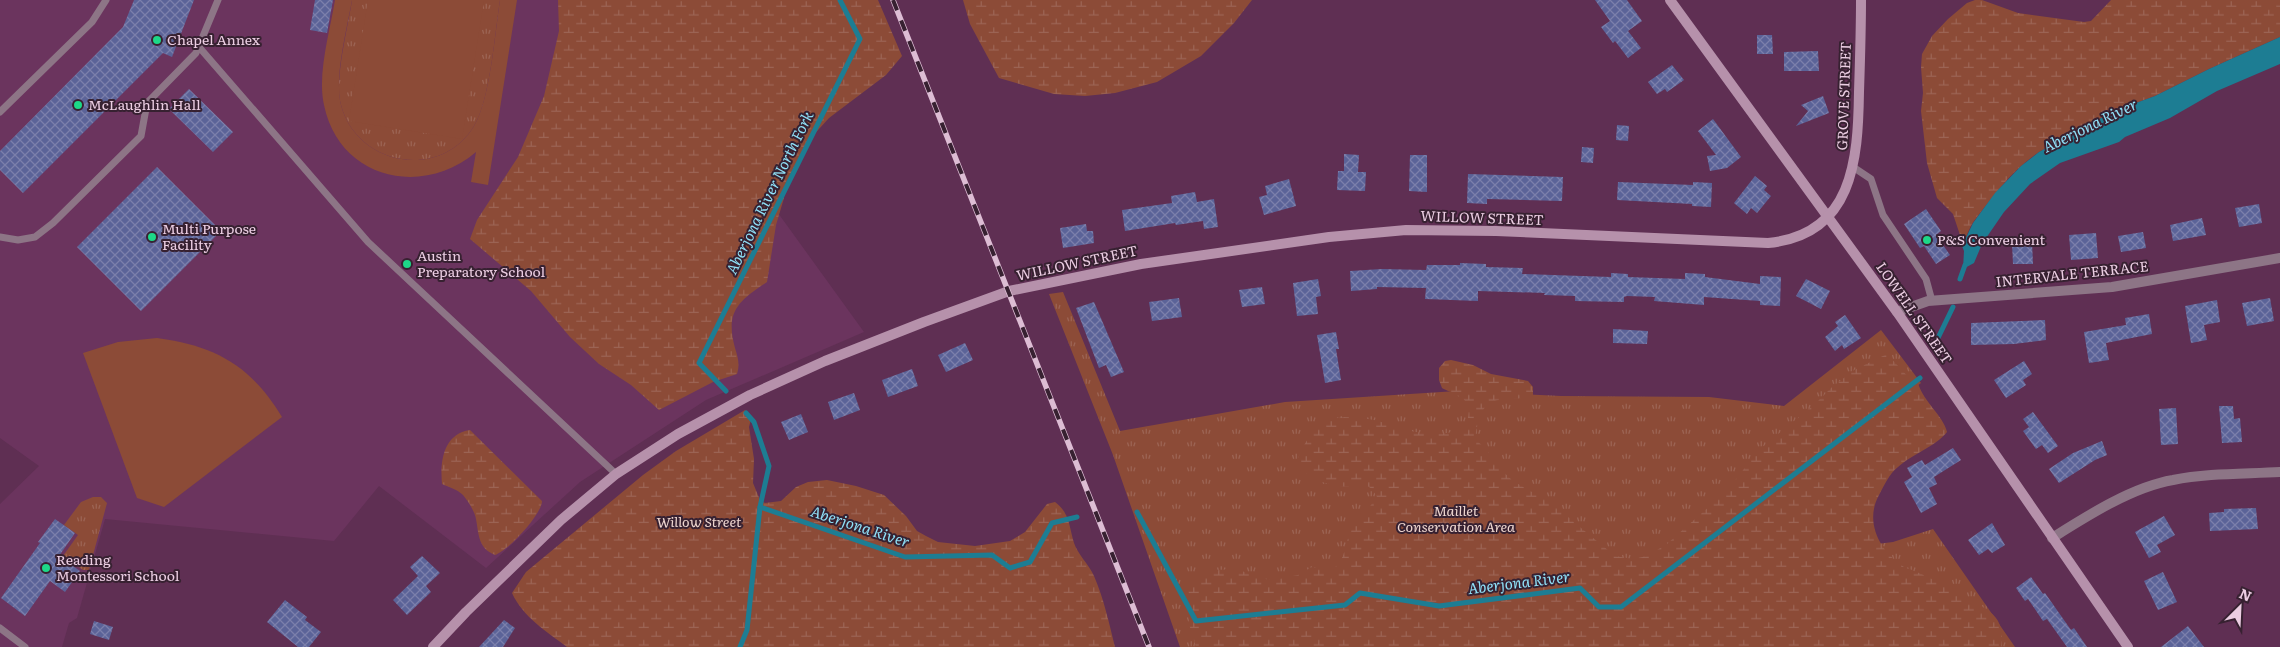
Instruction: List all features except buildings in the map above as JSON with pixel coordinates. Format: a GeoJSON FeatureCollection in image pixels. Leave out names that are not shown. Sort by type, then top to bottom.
{"type":"FeatureCollection","features":[{"type":"Feature","properties":{"kind":"main road","name":"LOWELL STREET"},"geometry":{"type":"LineString","coordinates":[[1670,0],[1897,312],[2128,647]]}},
{"type":"Feature","properties":{"kind":"main road","name":"GROVE STREET"},"geometry":{"type":"LineString","coordinates":[[1829,218],[1845,190],[1853,166],[1858,135],[1861,0]]}},
{"type":"Feature","properties":{"kind":"main road","name":"WILLOW STREET"},"geometry":{"type":"LineString","coordinates":[[433,647],[554,526],[616,474],[678,434],[750,395],[861,346],[1001,294],[1039,284],[1141,264],[1329,237],[1386,232],[1496,231],[1768,243],[1796,238],[1829,218]]}},
{"type":"Feature","properties":{"kind":"street","name":"INTERVALE TERRACE"},"geometry":{"type":"LineString","coordinates":[[1897,312],[1919,303],[1932,301],[2112,287],[2280,258]]}},
{"type":"Feature","properties":{"kind":"street"},"geometry":{"type":"LineString","coordinates":[[2052,538],[2103,508],[2162,482],[2184,478],[2280,472]]}},
{"type":"Feature","properties":{"kind":"lane"},"geometry":{"type":"LineString","coordinates":[[0,112],[92,22],[106,0]]}},
{"type":"Feature","properties":{"kind":"lane"},"geometry":{"type":"LineString","coordinates":[[0,237],[29,239],[53,223],[141,136],[147,103],[192,58],[199,48],[218,0]]}},
{"type":"Feature","properties":{"kind":"lane"},"geometry":{"type":"LineString","coordinates":[[199,48],[368,242],[616,474]]}},
{"type":"Feature","properties":{"kind":"lane"},"geometry":{"type":"LineString","coordinates":[[1853,166],[1871,179],[1883,215],[1926,279],[1932,301]]}},
{"type":"Feature","properties":{"kind":"lane"},"geometry":{"type":"LineString","coordinates":[[0,628],[24,647]]}},
{"type":"Feature","properties":{"kind":"shaded area","name":"Austin Preparatory School"},"geometry":{"type":"Polygon","coordinates":[[[0,0],[856,0],[837,78],[765,195],[864,332],[706,400],[580,482],[486,568],[379,486],[334,541],[105,519],[77,618],[69,623],[62,647],[0,647],[0,504],[39,466],[0,438],[0,0]]]}},
{"type":"Feature","properties":{"kind":"green space"},"geometry":{"type":"Polygon","coordinates":[[[335,0],[352,0],[339,81],[341,105],[350,126],[364,142],[381,153],[401,159],[422,160],[442,154],[459,143],[474,126],[480,114],[488,83],[500,0],[517,0],[488,185],[471,182],[476,152],[455,166],[432,174],[408,177],[385,174],[364,165],[346,150],[333,130],[324,105],[322,93],[323,66],[335,0]]]}},
{"type":"Feature","properties":{"kind":"green space"},"geometry":{"type":"Polygon","coordinates":[[[352,0],[500,0],[488,84],[480,115],[474,126],[459,143],[442,154],[422,160],[401,159],[381,153],[364,142],[350,126],[341,105],[339,82],[342,53],[352,0]]]}},
{"type":"Feature","properties":{"kind":"green space"},"geometry":{"type":"Polygon","coordinates":[[[368,0],[484,0],[462,139],[349,121],[368,0]]]}},
{"type":"Feature","properties":{"kind":"green space"},"geometry":{"type":"Polygon","coordinates":[[[558,0],[878,0],[902,56],[886,75],[829,118],[808,141],[785,185],[784,198],[776,225],[767,282],[741,302],[733,316],[732,336],[738,358],[737,374],[713,382],[659,410],[631,385],[599,364],[570,337],[531,291],[470,239],[477,220],[518,157],[544,96],[559,31],[558,0]]]}},
{"type":"Feature","properties":{"kind":"green space"},"geometry":{"type":"Polygon","coordinates":[[[963,0],[1252,0],[1234,23],[1201,56],[1157,82],[1115,93],[1085,96],[1054,94],[999,78],[970,24],[963,0]]]}},
{"type":"Feature","properties":{"kind":"green space"},"geometry":{"type":"Polygon","coordinates":[[[1982,0],[2018,13],[2084,22],[2091,21],[2111,0],[2280,0],[2280,37],[2155,96],[2114,111],[2039,152],[2020,167],[1996,193],[1972,224],[1962,246],[1953,214],[1937,198],[1927,163],[1921,111],[1923,93],[1921,67],[1922,54],[1932,36],[1967,3],[1982,0]]]}},
{"type":"Feature","properties":{"kind":"green space","name":"Maillet Conservation Area"},"geometry":{"type":"Polygon","coordinates":[[[1063,292],[1120,431],[1285,402],[1457,391],[1561,396],[1709,397],[1784,406],[1881,330],[1921,383],[1805,467],[1861,546],[1893,542],[1933,529],[2015,647],[1180,647],[1113,455],[1049,294],[1063,292]]]}},
{"type":"Feature","properties":{"kind":"green space"},"geometry":{"type":"Polygon","coordinates":[[[157,338],[197,347],[230,361],[258,384],[282,417],[164,507],[137,498],[83,353],[118,342],[157,338]]]}},
{"type":"Feature","properties":{"kind":"green space"},"geometry":{"type":"Polygon","coordinates":[[[1887,354],[1911,380],[1918,383],[1925,397],[1942,420],[1947,432],[1936,442],[1904,462],[1889,477],[1875,505],[1873,516],[1877,536],[1895,561],[1942,584],[1990,612],[2000,625],[2002,635],[2001,647],[1196,647],[1189,624],[1187,594],[1179,589],[1214,570],[1237,569],[1259,578],[1272,580],[1298,575],[1312,567],[1330,571],[1340,562],[1352,529],[1377,497],[1372,489],[1366,485],[1354,487],[1340,486],[1312,478],[1297,462],[1305,443],[1320,426],[1332,419],[1347,417],[1379,421],[1404,430],[1429,434],[1454,431],[1462,427],[1468,419],[1467,403],[1458,395],[1442,388],[1439,380],[1439,368],[1445,361],[1451,360],[1473,365],[1491,374],[1528,381],[1533,387],[1533,397],[1500,400],[1486,406],[1478,424],[1475,439],[1488,451],[1494,463],[1513,481],[1539,496],[1544,494],[1615,556],[1633,559],[1647,556],[1667,544],[1729,488],[1759,450],[1854,370],[1887,354]]]}},
{"type":"Feature","properties":{"kind":"green space","name":"Willow Street"},"geometry":{"type":"Polygon","coordinates":[[[745,410],[751,419],[749,427],[754,459],[753,483],[760,500],[765,503],[781,501],[796,487],[808,482],[827,480],[856,486],[884,495],[906,516],[917,531],[938,542],[975,546],[1010,541],[1025,532],[1047,504],[1055,502],[1064,511],[1076,547],[1098,585],[1115,647],[567,647],[543,629],[522,609],[512,593],[526,572],[643,475],[676,451],[745,410]]]}},
{"type":"Feature","properties":{"kind":"green space"},"geometry":{"type":"Polygon","coordinates":[[[470,430],[542,501],[541,507],[531,523],[516,540],[495,555],[482,545],[474,513],[465,497],[442,484],[445,450],[454,437],[470,430]]]}},
{"type":"Feature","properties":{"kind":"green space"},"geometry":{"type":"Polygon","coordinates":[[[93,497],[101,497],[107,503],[89,570],[83,570],[63,556],[78,535],[64,525],[81,502],[93,497]]]}},
{"type":"Feature","properties":{"kind":"water"},"geometry":{"type":"Polygon","coordinates":[[[2280,37],[2280,64],[2217,91],[2170,118],[2125,137],[2119,142],[2060,163],[2030,184],[2004,212],[1982,244],[1974,263],[1963,269],[1964,251],[1962,246],[1973,223],[1995,193],[2021,166],[2039,152],[2114,111],[2155,96],[2280,37]]]}},
{"type":"Feature","properties":{"kind":"waterway","name":"Aberjona River North Fork"},"geometry":{"type":"LineString","coordinates":[[726,391],[699,363],[860,39],[840,0]]}},
{"type":"Feature","properties":{"kind":"waterway","name":"Aberjona River"},"geometry":{"type":"LineString","coordinates":[[1960,279],[1965,265]]}},
{"type":"Feature","properties":{"kind":"waterway","name":"Aberjona River"},"geometry":{"type":"LineString","coordinates":[[1937,340],[1953,307]]}},
{"type":"Feature","properties":{"kind":"waterway","name":"Aberjona River"},"geometry":{"type":"LineString","coordinates":[[1137,512],[1196,621],[1345,605],[1360,593],[1439,606],[1580,588],[1599,607],[1621,607],[1920,378]]}},
{"type":"Feature","properties":{"kind":"waterway"},"geometry":{"type":"LineString","coordinates":[[740,647],[747,630],[760,507],[769,466],[754,422],[746,413]]}},
{"type":"Feature","properties":{"kind":"waterway","name":"Aberjona River"},"geometry":{"type":"LineString","coordinates":[[760,507],[905,557],[992,555],[1010,568],[1030,562],[1052,523],[1077,517]]}},
{"type":"Feature","properties":{"kind":"railway"},"geometry":{"type":"LineString","coordinates":[[893,0],[1149,647]]}},
{"type":"Feature","properties":{"kind":"place","name":"Chapel Annex"},"geometry":{"type":"Point","coordinates":[157,40]}},
{"type":"Feature","properties":{"kind":"place","name":"McLaughlin Hall"},"geometry":{"type":"Point","coordinates":[78,105]}},
{"type":"Feature","properties":{"kind":"place","name":"Multi Purpose Facility"},"geometry":{"type":"Point","coordinates":[152,237]}},
{"type":"Feature","properties":{"kind":"place","name":"P&S Convenient"},"geometry":{"type":"Point","coordinates":[1927,240]}},
{"type":"Feature","properties":{"kind":"place","name":"Austin Preparatory School"},"geometry":{"type":"Point","coordinates":[407,264]}},
{"type":"Feature","properties":{"kind":"place","name":"Reading Montessori School"},"geometry":{"type":"Point","coordinates":[46,568]}}]}
